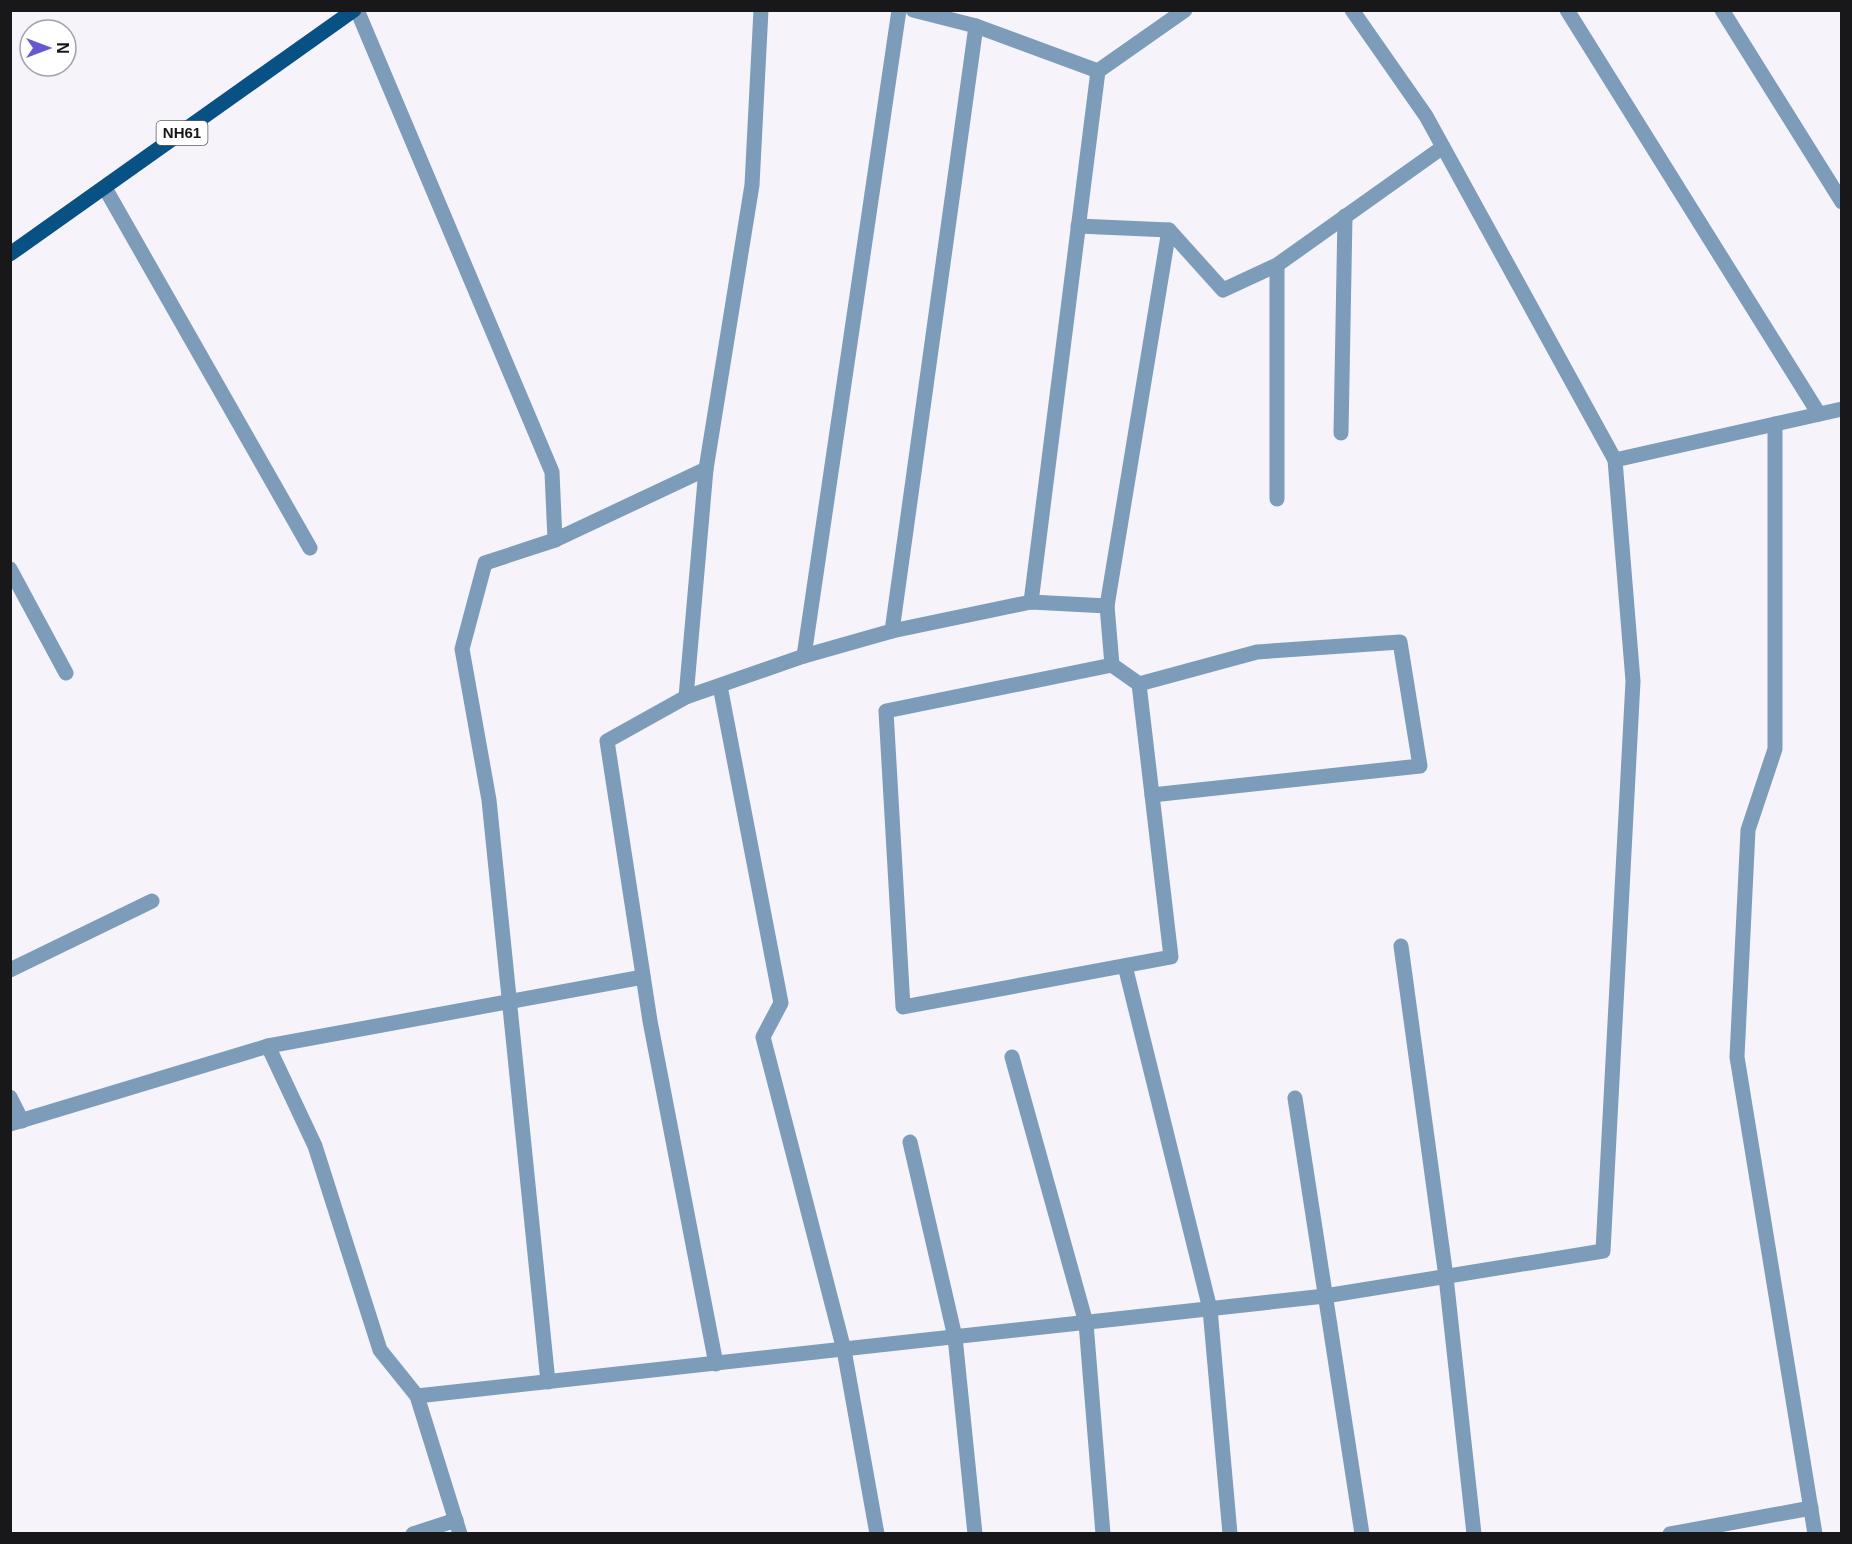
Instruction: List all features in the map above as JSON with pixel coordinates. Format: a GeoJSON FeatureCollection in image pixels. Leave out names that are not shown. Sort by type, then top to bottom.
{"type":"FeatureCollection","features":[{"type":"Feature","properties":{"kind":"main road","name":"NH61"},"geometry":{"type":"LineString","coordinates":[[10,254],[356,10]]}},
{"type":"Feature","properties":{"kind":"street"},"geometry":{"type":"LineString","coordinates":[[356,10],[552,472],[555,540]]}},
{"type":"Feature","properties":{"kind":"street"},"geometry":{"type":"LineString","coordinates":[[686,697],[706,469],[752,185],[761,10]]}},
{"type":"Feature","properties":{"kind":"street"},"geometry":{"type":"LineString","coordinates":[[804,657],[899,10]]}},
{"type":"Feature","properties":{"kind":"street"},"geometry":{"type":"LineString","coordinates":[[913,10],[976,26],[1098,71]]}},
{"type":"Feature","properties":{"kind":"street"},"geometry":{"type":"LineString","coordinates":[[1031,602],[1098,71],[1185,10]]}},
{"type":"Feature","properties":{"kind":"street"},"geometry":{"type":"LineString","coordinates":[[417,1396],[1325,1296],[1603,1251],[1633,681],[1616,460],[1426,116],[1352,10]]}},
{"type":"Feature","properties":{"kind":"street"},"geometry":{"type":"LineString","coordinates":[[1567,10],[1820,414]]}},
{"type":"Feature","properties":{"kind":"street"},"geometry":{"type":"LineString","coordinates":[[1722,10],[1842,202]]}},
{"type":"Feature","properties":{"kind":"street"},"geometry":{"type":"LineString","coordinates":[[892,631],[976,26]]}},
{"type":"Feature","properties":{"kind":"street"},"geometry":{"type":"LineString","coordinates":[[1078,226],[1169,230],[1223,290],[1277,265],[1443,147]]}},
{"type":"Feature","properties":{"kind":"street"},"geometry":{"type":"LineString","coordinates":[[105,188],[310,548]]}},
{"type":"Feature","properties":{"kind":"street"},"geometry":{"type":"LineString","coordinates":[[1341,433],[1345,216]]}},
{"type":"Feature","properties":{"kind":"street"},"geometry":{"type":"LineString","coordinates":[[1112,665],[1107,606],[1169,230]]}},
{"type":"Feature","properties":{"kind":"street"},"geometry":{"type":"LineString","coordinates":[[1277,265],[1277,499]]}},
{"type":"Feature","properties":{"kind":"street"},"geometry":{"type":"LineString","coordinates":[[1616,460],[1842,410]]}},
{"type":"Feature","properties":{"kind":"street"},"geometry":{"type":"LineString","coordinates":[[1775,424],[1775,750],[1748,830],[1737,1057],[1815,1533]]}},
{"type":"Feature","properties":{"kind":"street"},"geometry":{"type":"LineString","coordinates":[[548,1382],[489,800],[462,649],[485,563],[555,540],[706,469]]}},
{"type":"Feature","properties":{"kind":"street"},"geometry":{"type":"LineString","coordinates":[[10,569],[66,673]]}},
{"type":"Feature","properties":{"kind":"street"},"geometry":{"type":"LineString","coordinates":[[716,1364],[652,1032],[607,741],[686,697],[804,657],[892,631],[1031,602],[1107,606]]}},
{"type":"Feature","properties":{"kind":"street"},"geometry":{"type":"LineString","coordinates":[[1139,684],[1257,652],[1400,642],[1420,766],[1152,795]]}},
{"type":"Feature","properties":{"kind":"street"},"geometry":{"type":"LineString","coordinates":[[1112,665],[1139,684],[1171,957],[903,1007],[886,711],[1112,665]]}},
{"type":"Feature","properties":{"kind":"street"},"geometry":{"type":"LineString","coordinates":[[720,686],[781,1003],[763,1037],[844,1350],[878,1533]]}},
{"type":"Feature","properties":{"kind":"street"},"geometry":{"type":"LineString","coordinates":[[10,970],[152,901]]}},
{"type":"Feature","properties":{"kind":"street"},"geometry":{"type":"LineString","coordinates":[[1401,946],[1446,1277],[1474,1533]]}},
{"type":"Feature","properties":{"kind":"street"},"geometry":{"type":"LineString","coordinates":[[1125,966],[1210,1309],[1230,1533]]}},
{"type":"Feature","properties":{"kind":"street"},"geometry":{"type":"LineString","coordinates":[[10,1097],[16,1123],[268,1046],[643,977]]}},
{"type":"Feature","properties":{"kind":"street"},"geometry":{"type":"LineString","coordinates":[[268,1046],[315,1146],[380,1350],[417,1396],[458,1527],[413,1533]]}},
{"type":"Feature","properties":{"kind":"street"},"geometry":{"type":"LineString","coordinates":[[1012,1057],[1086,1323],[1103,1533]]}},
{"type":"Feature","properties":{"kind":"street"},"geometry":{"type":"LineString","coordinates":[[1295,1098],[1362,1533]]}},
{"type":"Feature","properties":{"kind":"street"},"geometry":{"type":"LineString","coordinates":[[910,1142],[955,1337],[975,1533]]}},
{"type":"Feature","properties":{"kind":"street"},"geometry":{"type":"LineString","coordinates":[[1670,1533],[1811,1508]]}}]}
